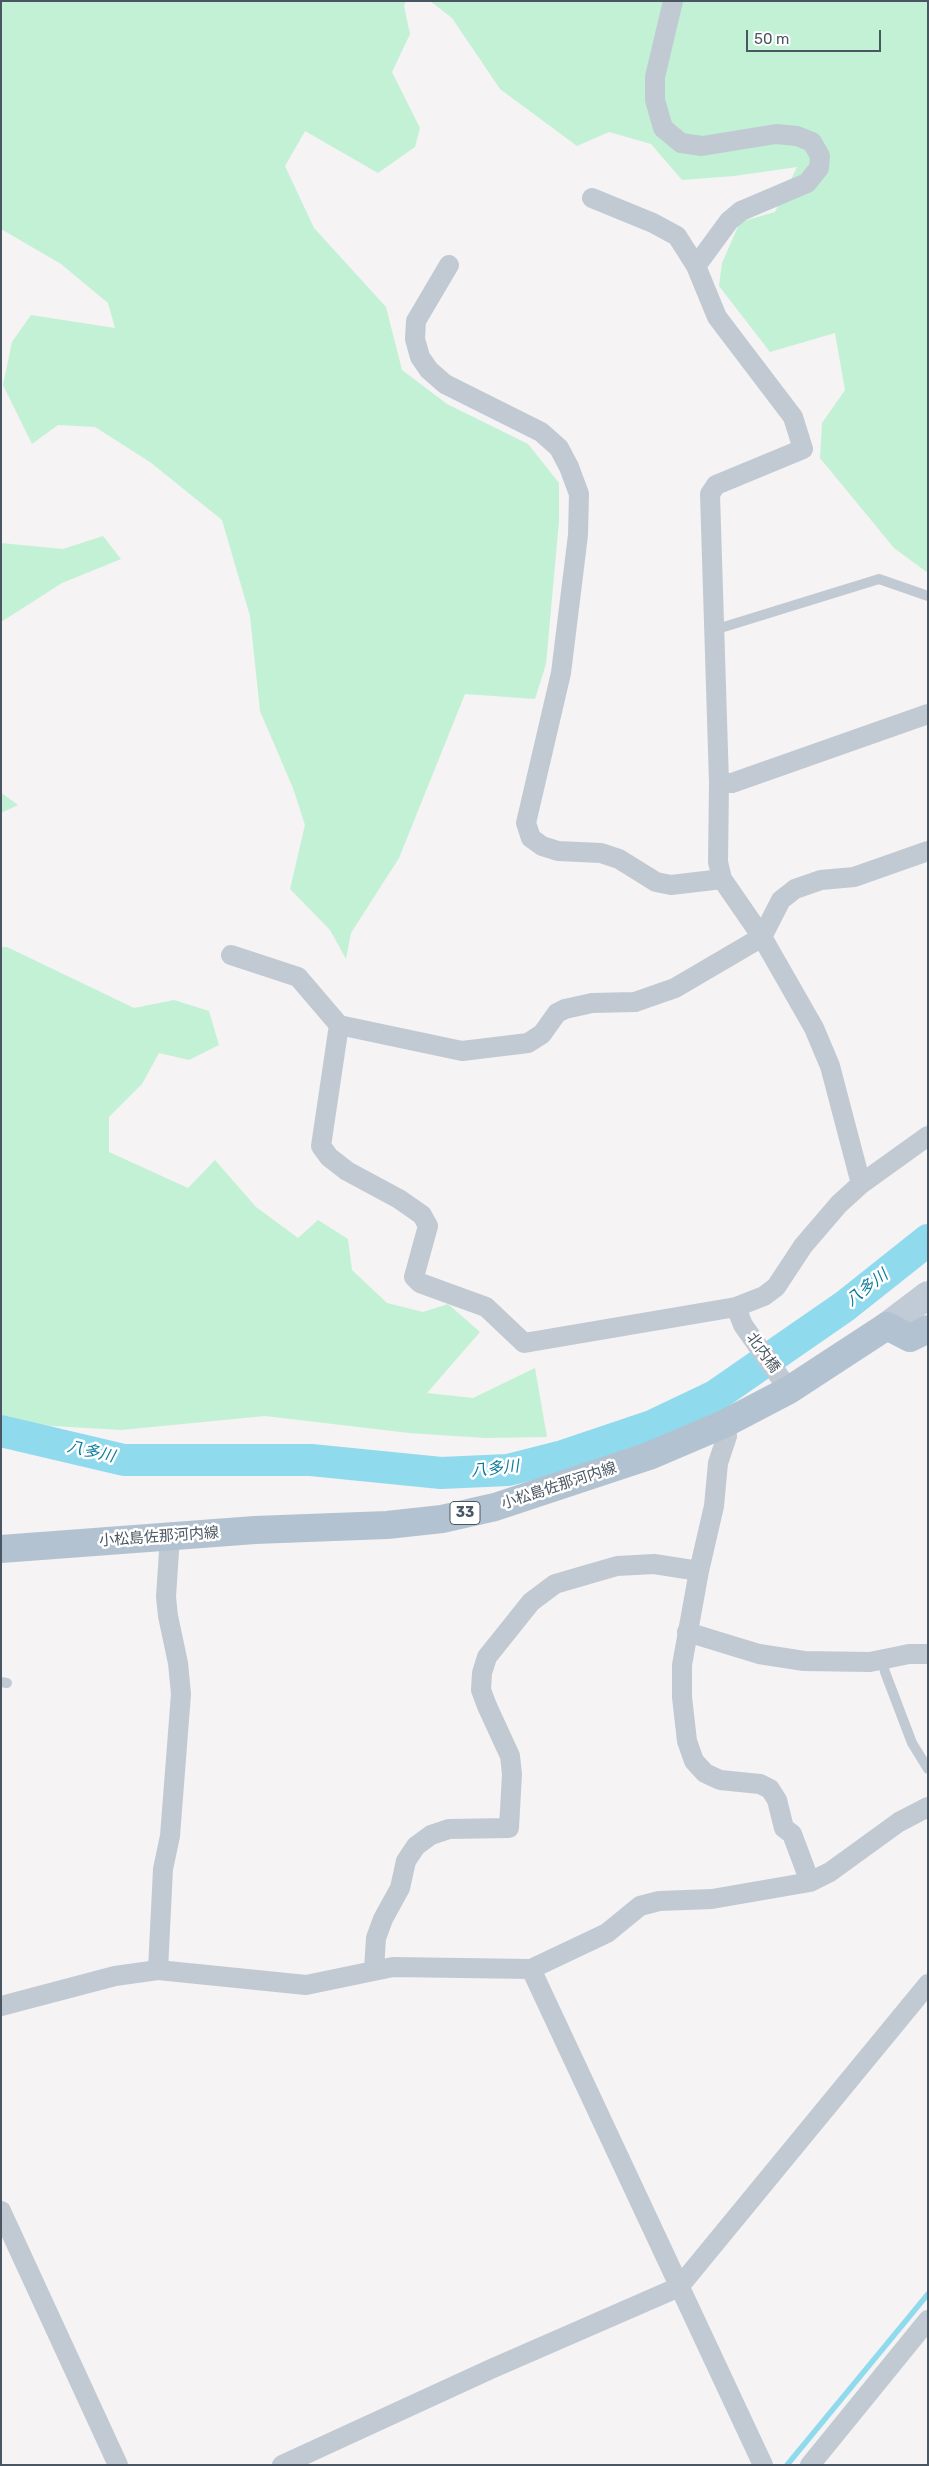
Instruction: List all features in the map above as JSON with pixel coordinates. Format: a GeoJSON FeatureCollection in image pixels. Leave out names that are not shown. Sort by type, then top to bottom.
{"type":"FeatureCollection","features":[{"type":"Feature","properties":{"kind":"main road"},"geometry":{"type":"LineString","coordinates":[[928,1295],[887,1326],[910,1338],[928,1329]]}},
{"type":"Feature","properties":{"kind":"main road","name":"小松島佐那河内線"},"geometry":{"type":"LineString","coordinates":[[1,1549],[170,1536],[387,1525],[442,1519],[495,1506],[649,1456],[724,1424],[887,1326]]}},
{"type":"Feature","properties":{"kind":"street"},"geometry":{"type":"LineString","coordinates":[[673,1],[655,77],[655,100],[663,128],[681,143],[702,146],[776,134],[797,136],[812,142],[820,156],[819,168],[807,183],[741,211],[729,221],[696,266]]}},
{"type":"Feature","properties":{"kind":"street"},"geometry":{"type":"LineString","coordinates":[[592,198],[653,223],[677,236],[696,266],[717,317],[793,417],[803,449],[716,485],[710,494],[719,783],[718,862],[722,879],[762,938],[814,1028],[830,1066],[861,1184]]}},
{"type":"Feature","properties":{"kind":"street"},"geometry":{"type":"LineString","coordinates":[[449,265],[416,322],[415,339],[420,357],[429,370],[445,384],[541,432],[553,442],[559,448],[570,467],[578,494],[578,535],[561,673],[526,823],[530,838],[542,846],[558,851],[601,853],[619,859],[656,882],[671,885],[722,879]]}},
{"type":"Feature","properties":{"kind":"street"},"geometry":{"type":"LineString","coordinates":[[719,783],[732,783],[928,714]]}},
{"type":"Feature","properties":{"kind":"street"},"geometry":{"type":"LineString","coordinates":[[231,955],[298,976],[339,1024],[415,1043],[462,1051],[528,1043],[542,1034],[557,1013],[565,1009],[592,1003],[635,1002],[650,998],[675,988],[762,938],[782,900],[794,889],[821,880],[854,876],[926,856]]}},
{"type":"Feature","properties":{"kind":"street"},"geometry":{"type":"LineString","coordinates":[[339,1024],[321,1146],[329,1157],[347,1171],[399,1199],[422,1215],[428,1226],[414,1277],[420,1284],[486,1307],[524,1343],[736,1307],[764,1296],[776,1287],[803,1246],[839,1204],[861,1184],[928,1136]]}},
{"type":"Feature","properties":{"kind":"street","name":"北内橋"},"geometry":{"type":"LineString","coordinates":[[736,1307],[743,1325],[786,1385]]}},
{"type":"Feature","properties":{"kind":"street"},"geometry":{"type":"LineString","coordinates":[[724,1424],[727,1436],[718,1463],[714,1506],[699,1571],[682,1665],[682,1697],[687,1741],[694,1761],[705,1773],[720,1780],[760,1784],[770,1789],[777,1800],[784,1828],[792,1834],[810,1882]]}},
{"type":"Feature","properties":{"kind":"street"},"geometry":{"type":"LineString","coordinates":[[158,1970],[163,1869],[170,1836],[182,1694],[166,1597],[170,1536]]}},
{"type":"Feature","properties":{"kind":"street"},"geometry":{"type":"LineString","coordinates":[[374,1969],[376,1938],[383,1919],[400,1888],[406,1861],[416,1846],[431,1835],[449,1829],[509,1828],[512,1774],[510,1756],[481,1690],[482,1673],[487,1657],[531,1602],[555,1584],[617,1566],[654,1564],[699,1571]]}},
{"type":"Feature","properties":{"kind":"street"},"geometry":{"type":"LineString","coordinates":[[688,1632],[759,1654],[804,1661],[853,1662],[909,1654],[928,1654]]}},
{"type":"Feature","properties":{"kind":"street"},"geometry":{"type":"LineString","coordinates":[[1,2006],[115,1976],[158,1970],[306,1985],[374,1969],[393,1967],[531,1969],[607,1933],[640,1906],[658,1901],[712,1899],[810,1882],[830,1872],[899,1822],[928,1807]]}},
{"type":"Feature","properties":{"kind":"street"},"geometry":{"type":"LineString","coordinates":[[531,1969],[763,2465]]}},
{"type":"Feature","properties":{"kind":"street"},"geometry":{"type":"LineString","coordinates":[[282,2465],[500,2365],[679,2287],[928,1984]]}},
{"type":"Feature","properties":{"kind":"street"},"geometry":{"type":"LineString","coordinates":[[1,2211],[118,2465]]}},
{"type":"Feature","properties":{"kind":"street"},"geometry":{"type":"LineString","coordinates":[[810,2465],[928,2320]]}},
{"type":"Feature","properties":{"kind":"lane"},"geometry":{"type":"LineString","coordinates":[[714,630],[879,579],[928,596]]}},
{"type":"Feature","properties":{"kind":"lane"},"geometry":{"type":"LineString","coordinates":[[882,1659],[885,1672],[912,1742],[928,1769]]}},
{"type":"Feature","properties":{"kind":"green space"},"geometry":{"type":"Polygon","coordinates":[[[1,1],[406,1],[404,6],[410,34],[392,72],[420,128],[415,147],[378,173],[305,131],[285,166],[314,228],[386,307],[402,370],[447,404],[528,444],[559,483],[559,521],[546,664],[535,699],[465,694],[399,858],[351,933],[346,959],[330,930],[290,889],[305,825],[293,788],[260,711],[250,616],[222,520],[150,462],[95,427],[58,425],[32,444],[3,385],[12,342],[31,315],[115,328],[108,303],[61,264],[1,229],[1,1]]]}},
{"type":"Feature","properties":{"kind":"green space"},"geometry":{"type":"Polygon","coordinates":[[[430,1],[928,1],[928,573],[894,548],[820,458],[822,423],[845,390],[835,333],[770,352],[719,286],[722,263],[740,222],[775,212],[797,167],[734,176],[682,180],[651,144],[609,132],[577,146],[500,89],[452,18],[430,1]]]}},
{"type":"Feature","properties":{"kind":"green space"},"geometry":{"type":"Polygon","coordinates":[[[103,536],[121,559],[62,583],[1,622],[1,543],[63,549],[103,536]]]}},
{"type":"Feature","properties":{"kind":"green space"},"geometry":{"type":"Polygon","coordinates":[[[3,794],[18,805],[1,813],[1,795],[3,794]]]}},
{"type":"Feature","properties":{"kind":"green space"},"geometry":{"type":"Polygon","coordinates":[[[1,947],[7,947],[134,1008],[174,1000],[209,1011],[219,1045],[189,1060],[159,1053],[142,1084],[109,1117],[109,1152],[188,1188],[215,1160],[256,1207],[298,1238],[318,1220],[348,1239],[352,1270],[387,1303],[423,1312],[448,1304],[480,1332],[427,1393],[473,1398],[535,1368],[547,1437],[485,1438],[409,1433],[265,1416],[121,1430],[1,1423],[1,947]]]}},
{"type":"Feature","properties":{"kind":"waterway","name":"八多川"},"geometry":{"type":"LineString","coordinates":[[1,1431],[124,1460],[311,1460],[441,1473],[508,1470],[563,1456],[652,1426],[715,1396],[845,1306],[928,1240]]}},
{"type":"Feature","properties":{"kind":"waterway"},"geometry":{"type":"LineString","coordinates":[[787,2465],[928,2294]]}}]}
